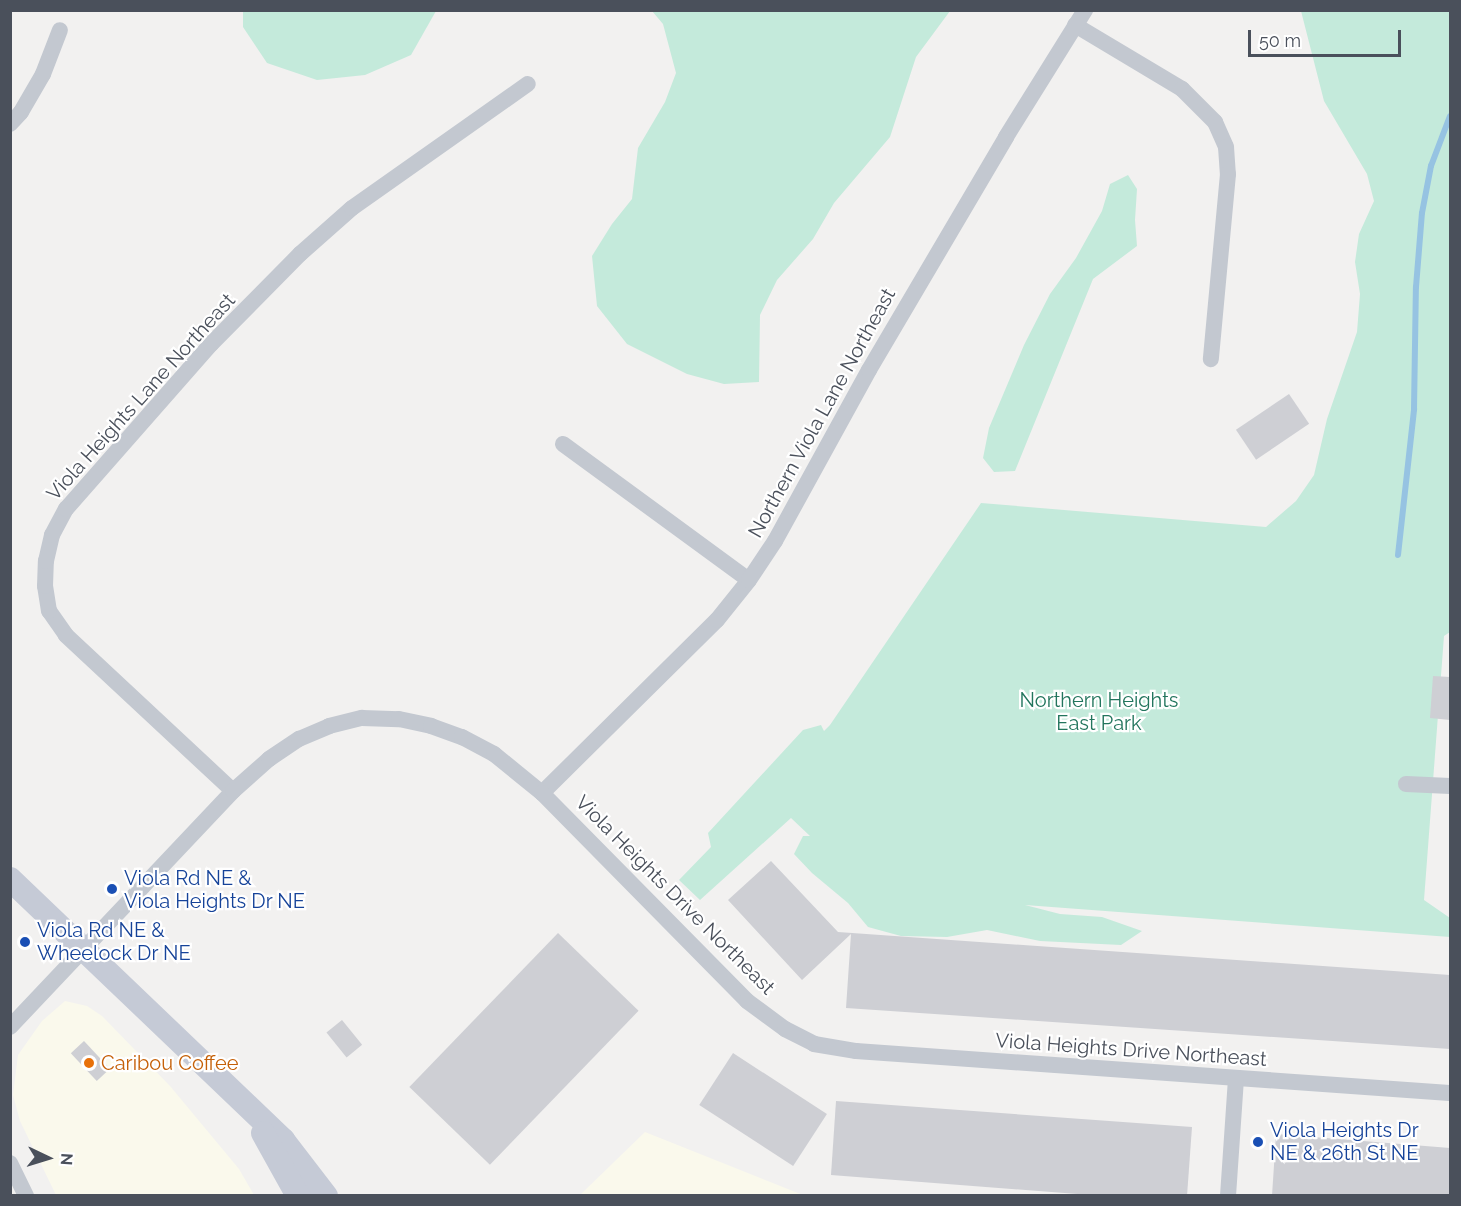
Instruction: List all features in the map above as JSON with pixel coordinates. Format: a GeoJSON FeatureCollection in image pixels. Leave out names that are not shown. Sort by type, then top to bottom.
{"type":"FeatureCollection","features":[{"type":"Feature","properties":{"kind":"main road"},"geometry":{"type":"LineString","coordinates":[[10,879],[212,1070],[251,1112],[283,1140],[326,1196]]}},
{"type":"Feature","properties":{"kind":"main road"},"geometry":{"type":"LineString","coordinates":[[251,1112],[298,1196]]}},
{"type":"Feature","properties":{"kind":"street","name":"Northern Viola Lane Northeast"},"geometry":{"type":"LineString","coordinates":[[542,793],[717,620],[749,580],[775,541],[869,370],[1085,10]]}},
{"type":"Feature","properties":{"kind":"street"},"geometry":{"type":"LineString","coordinates":[[1075,24],[1182,89],[1215,122],[1226,147],[1228,174],[1211,359]]}},
{"type":"Feature","properties":{"kind":"street"},"geometry":{"type":"LineString","coordinates":[[10,124],[21,112],[43,74],[60,30]]}},
{"type":"Feature","properties":{"kind":"street","name":"Viola Heights Lane Northeast"},"geometry":{"type":"LineString","coordinates":[[233,791],[60,627],[49,610],[45,586],[46,561],[51,535],[66,509],[196,361],[300,255],[352,208],[528,84]]}},
{"type":"Feature","properties":{"kind":"street"},"geometry":{"type":"LineString","coordinates":[[562,444],[749,580]]}},
{"type":"Feature","properties":{"kind":"street","name":"Viola Heights Drive Northeast"},"geometry":{"type":"LineString","coordinates":[[10,1027],[233,791],[269,759],[299,739],[329,726],[362,718],[399,719],[431,726],[462,737],[494,754],[542,793],[747,1000],[784,1029],[814,1044],[856,1051],[1450,1093]]}},
{"type":"Feature","properties":{"kind":"street"},"geometry":{"type":"LineString","coordinates":[[1407,784],[1450,786]]}},
{"type":"Feature","properties":{"kind":"street"},"geometry":{"type":"LineString","coordinates":[[1228,1196],[1236,1079]]}},
{"type":"Feature","properties":{"kind":"street"},"geometry":{"type":"LineString","coordinates":[[10,1163],[26,1196]]}},
{"type":"Feature","properties":{"kind":"shaded area"},"geometry":{"type":"Polygon","coordinates":[[[65,1001],[87,1006],[102,1016],[170,1086],[239,1169],[254,1195],[56,1195],[20,1121],[13,1095],[18,1055],[42,1021],[65,1001]]]}},
{"type":"Feature","properties":{"kind":"shaded area"},"geometry":{"type":"Polygon","coordinates":[[[645,1132],[803,1195],[580,1195],[645,1132]]]}},
{"type":"Feature","properties":{"kind":"green space"},"geometry":{"type":"Polygon","coordinates":[[[243,10],[436,11],[411,55],[365,75],[317,80],[267,63],[243,27],[243,10]]]}},
{"type":"Feature","properties":{"kind":"green space"},"geometry":{"type":"Polygon","coordinates":[[[652,11],[950,11],[916,57],[890,137],[834,203],[813,239],[777,280],[760,315],[759,382],[724,384],[687,374],[627,344],[597,306],[592,256],[612,224],[632,199],[638,148],[665,102],[676,73],[663,24],[652,11]]]}},
{"type":"Feature","properties":{"kind":"green space","name":"Northern Heights East Park"},"geometry":{"type":"Polygon","coordinates":[[[1301,11],[1450,11],[1450,632],[1444,636],[1424,900],[1450,918],[1450,937],[1025,905],[1060,914],[1102,917],[1142,931],[1121,945],[1040,941],[987,930],[947,937],[901,936],[868,927],[848,903],[812,873],[794,854],[803,836],[810,836],[791,818],[700,900],[679,880],[711,847],[708,833],[803,730],[821,725],[824,731],[830,725],[981,503],[1266,527],[1296,501],[1314,475],[1327,419],[1357,332],[1360,294],[1355,262],[1359,234],[1374,201],[1367,174],[1324,101],[1301,11]]]}},
{"type":"Feature","properties":{"kind":"green space"},"geometry":{"type":"Polygon","coordinates":[[[1128,175],[1137,189],[1135,220],[1137,246],[1093,279],[1015,471],[994,472],[983,458],[989,428],[1024,345],[1050,294],[1076,258],[1102,211],[1110,184],[1128,175]]]}},
{"type":"Feature","properties":{"kind":"building"},"geometry":{"type":"Polygon","coordinates":[[[1289,394],[1309,424],[1256,460],[1236,430],[1289,394]]]}},
{"type":"Feature","properties":{"kind":"building"},"geometry":{"type":"Polygon","coordinates":[[[1433,676],[1450,677],[1450,720],[1430,718],[1433,676]]]}},
{"type":"Feature","properties":{"kind":"building"},"geometry":{"type":"Polygon","coordinates":[[[771,861],[838,932],[1450,975],[1450,1049],[846,1008],[851,934],[802,980],[728,900],[771,861]]]}},
{"type":"Feature","properties":{"kind":"building"},"geometry":{"type":"Polygon","coordinates":[[[558,933],[639,1011],[490,1165],[409,1087],[558,933]]]}},
{"type":"Feature","properties":{"kind":"building"},"geometry":{"type":"Polygon","coordinates":[[[342,1020],[362,1045],[347,1057],[326,1033],[342,1020]]]}},
{"type":"Feature","properties":{"kind":"building"},"geometry":{"type":"Polygon","coordinates":[[[84,1041],[110,1069],[97,1081],[71,1053],[84,1041]]]}},
{"type":"Feature","properties":{"kind":"building"},"geometry":{"type":"Polygon","coordinates":[[[733,1053],[827,1114],[793,1166],[699,1105],[733,1053]]]}},
{"type":"Feature","properties":{"kind":"building"},"geometry":{"type":"Polygon","coordinates":[[[836,1101],[1192,1127],[1187,1196],[1103,1196],[831,1175],[836,1101]]]}},
{"type":"Feature","properties":{"kind":"building"},"geometry":{"type":"Polygon","coordinates":[[[1276,1134],[1450,1148],[1450,1196],[1272,1196],[1276,1134]]]}},
{"type":"Feature","properties":{"kind":"waterway"},"geometry":{"type":"LineString","coordinates":[[1398,555],[1414,409],[1416,287],[1422,213],[1431,166],[1450,116]]}},
{"type":"Feature","properties":{"kind":"place","name":"Viola Rd NE & Viola Heights Dr NE"},"geometry":{"type":"Point","coordinates":[112,889]}},
{"type":"Feature","properties":{"kind":"place","name":"Viola Rd NE & Wheelock Dr NE"},"geometry":{"type":"Point","coordinates":[25,942]}},
{"type":"Feature","properties":{"kind":"place","name":"Caribou Coffee"},"geometry":{"type":"Point","coordinates":[89,1063]}},
{"type":"Feature","properties":{"kind":"place","name":"Viola Heights Dr NE & 26th St NE"},"geometry":{"type":"Point","coordinates":[1258,1142]}}]}
